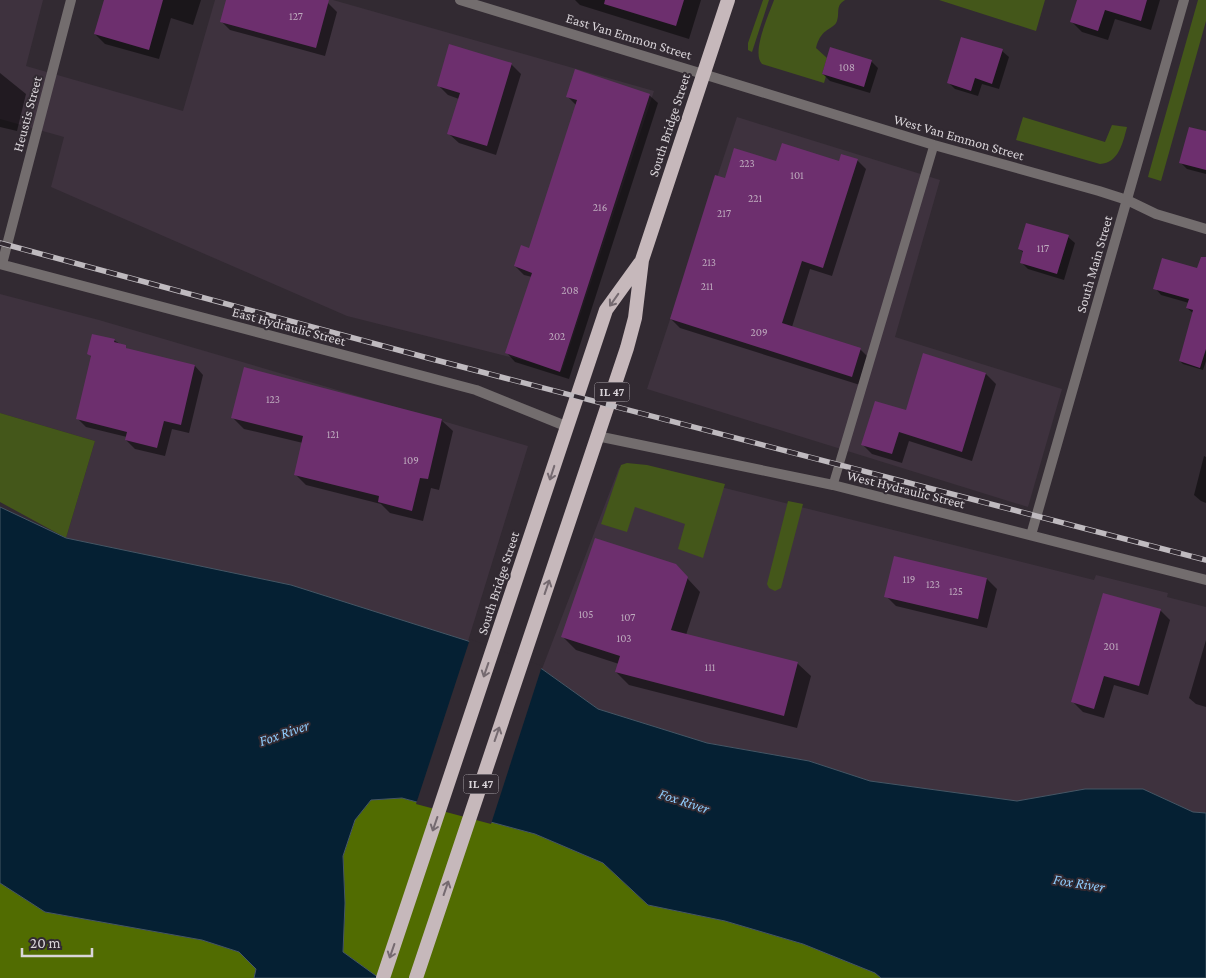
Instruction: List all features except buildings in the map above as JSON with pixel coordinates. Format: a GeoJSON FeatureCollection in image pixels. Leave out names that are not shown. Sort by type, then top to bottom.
{"type":"FeatureCollection","features":[{"type":"Feature","properties":{"kind":"highway","name":"South Bridge Street"},"geometry":{"type":"LineString","coordinates":[[416,978],[631,333],[642,260],[728,0]]}},
{"type":"Feature","properties":{"kind":"highway","name":"South Bridge Street"},"geometry":{"type":"LineString","coordinates":[[383,978],[606,310],[642,260]]}},
{"type":"Feature","properties":{"kind":"street","name":"Heustis Street"},"geometry":{"type":"LineString","coordinates":[[1,264],[72,0]]}},
{"type":"Feature","properties":{"kind":"street","name":"East Van Emmon Street"},"geometry":{"type":"LineString","coordinates":[[460,0],[703,74]]}},
{"type":"Feature","properties":{"kind":"street","name":"South Main Street"},"geometry":{"type":"LineString","coordinates":[[1031,535],[1184,0]]}},
{"type":"Feature","properties":{"kind":"street","name":"West Van Emmon Street"},"geometry":{"type":"LineString","coordinates":[[703,74],[934,145],[1126,200],[1156,214],[1206,229]]}},
{"type":"Feature","properties":{"kind":"street","name":"East Hydraulic Street"},"geometry":{"type":"LineString","coordinates":[[1,264],[476,390],[568,427]]}},
{"type":"Feature","properties":{"kind":"street","name":"West Hydraulic Street"},"geometry":{"type":"LineString","coordinates":[[597,436],[833,485],[1206,580]]}},
{"type":"Feature","properties":{"kind":"lane"},"geometry":{"type":"LineString","coordinates":[[833,485],[934,145]]}},
{"type":"Feature","properties":{"kind":"shaded area"},"geometry":{"type":"Polygon","coordinates":[[[0,0],[43,0],[26,66],[183,111],[215,0],[333,0],[654,91],[562,370],[347,316],[51,187],[64,137],[0,119],[0,0]]]}},
{"type":"Feature","properties":{"kind":"shaded area"},"geometry":{"type":"Polygon","coordinates":[[[737,117],[940,180],[895,337],[1062,389],[1028,507],[647,389],[737,117]]]}},
{"type":"Feature","properties":{"kind":"shaded area"},"geometry":{"type":"Polygon","coordinates":[[[0,294],[99,320],[528,446],[468,641],[291,585],[66,538],[95,441],[0,413],[0,294]]]}},
{"type":"Feature","properties":{"kind":"shaded area"},"geometry":{"type":"Polygon","coordinates":[[[628,464],[1094,580],[1096,575],[1168,593],[1167,597],[1206,607],[1206,813],[1193,812],[1143,789],[1017,801],[870,781],[809,761],[707,743],[598,709],[542,669],[619,468],[628,464]]]}},
{"type":"Feature","properties":{"kind":"green space"},"geometry":{"type":"Polygon","coordinates":[[[763,0],[769,0],[752,52],[748,50],[748,43],[763,0]]]}},
{"type":"Feature","properties":{"kind":"green space"},"geometry":{"type":"Polygon","coordinates":[[[774,0],[845,0],[839,7],[837,21],[821,36],[816,48],[827,58],[822,74],[826,76],[824,83],[762,64],[759,59],[760,43],[774,0]]]}},
{"type":"Feature","properties":{"kind":"green space"},"geometry":{"type":"Polygon","coordinates":[[[939,0],[1045,0],[1036,31],[939,0]]]}},
{"type":"Feature","properties":{"kind":"green space"},"geometry":{"type":"Polygon","coordinates":[[[1198,0],[1206,0],[1206,21],[1161,181],[1148,177],[1198,0]]]}},
{"type":"Feature","properties":{"kind":"green space"},"geometry":{"type":"Polygon","coordinates":[[[1023,117],[1105,142],[1112,125],[1127,127],[1122,145],[1116,156],[1106,163],[1100,164],[1016,140],[1023,117]]]}},
{"type":"Feature","properties":{"kind":"green space"},"geometry":{"type":"Polygon","coordinates":[[[0,413],[95,441],[66,538],[0,502],[0,413]]]}},
{"type":"Feature","properties":{"kind":"green space"},"geometry":{"type":"Polygon","coordinates":[[[627,463],[647,465],[725,484],[703,558],[678,549],[685,524],[635,507],[627,532],[601,524],[621,465],[627,463]]]}},
{"type":"Feature","properties":{"kind":"green space"},"geometry":{"type":"Polygon","coordinates":[[[788,501],[803,504],[781,588],[775,591],[769,588],[767,584],[788,501]]]}},
{"type":"Feature","properties":{"kind":"green space"},"geometry":{"type":"Polygon","coordinates":[[[402,798],[535,834],[603,863],[648,905],[725,921],[803,944],[875,973],[881,978],[379,978],[343,952],[345,903],[343,856],[355,820],[371,800],[402,798]]]}},
{"type":"Feature","properties":{"kind":"green space"},"geometry":{"type":"Polygon","coordinates":[[[0,883],[45,912],[202,940],[239,952],[256,969],[254,978],[0,978],[0,883]]]}},
{"type":"Feature","properties":{"kind":"water","name":"Fox River"},"geometry":{"type":"Polygon","coordinates":[[[0,507],[66,538],[291,585],[468,641],[542,669],[598,709],[707,743],[809,761],[870,781],[1017,801],[1085,789],[1143,789],[1193,812],[1206,813],[1206,978],[881,978],[875,973],[803,944],[725,921],[648,905],[603,863],[535,834],[402,798],[371,800],[355,820],[343,856],[345,903],[343,952],[379,978],[254,978],[256,969],[239,952],[202,940],[45,912],[0,883],[0,507]]]}},
{"type":"Feature","properties":{"kind":"pier"},"geometry":{"type":"Polygon","coordinates":[[[470,639],[542,666],[491,824],[416,804],[470,639]]]}},
{"type":"Feature","properties":{"kind":"railway"},"geometry":{"type":"LineString","coordinates":[[0,243],[428,358],[1206,560]]}}]}
